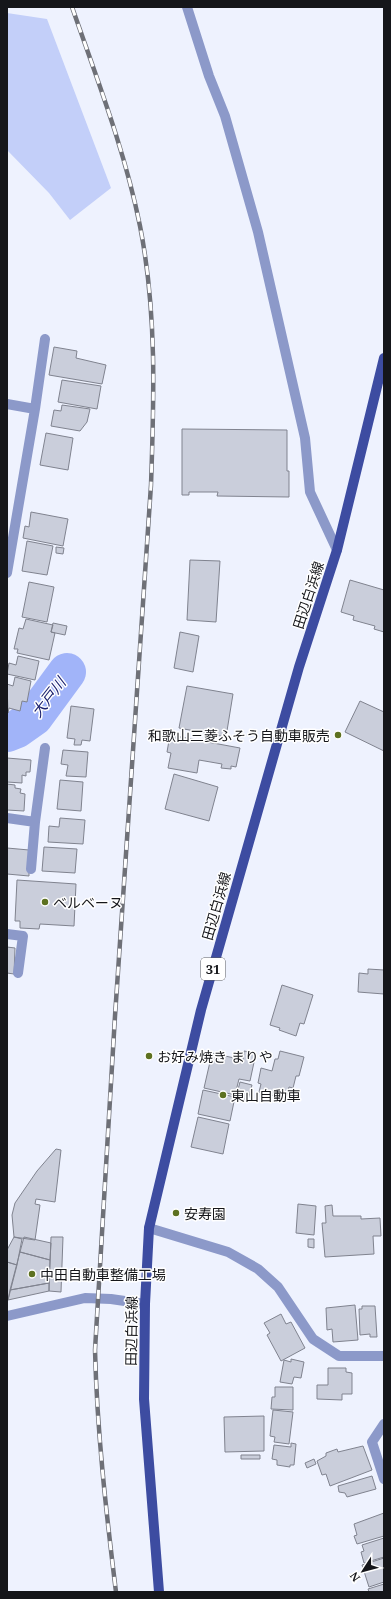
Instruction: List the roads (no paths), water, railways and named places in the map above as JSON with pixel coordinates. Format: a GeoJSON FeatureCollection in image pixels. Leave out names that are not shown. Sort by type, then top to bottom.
{"type":"FeatureCollection","features":[{"type":"Feature","properties":{"kind":"main road","name":"田辺白浜線"},"geometry":{"type":"LineString","coordinates":[[159,1592],[144,1399],[145,1304],[149,1228],[201,1010],[295,682],[337,550],[384,358]]}},
{"type":"Feature","properties":{"kind":"street"},"geometry":{"type":"LineString","coordinates":[[187,7],[209,76],[225,116],[258,232],[305,438],[310,492],[337,550]]}},
{"type":"Feature","properties":{"kind":"street"},"geometry":{"type":"LineString","coordinates":[[7,573],[35,409],[45,339]]}},
{"type":"Feature","properties":{"kind":"street"},"geometry":{"type":"LineString","coordinates":[[7,404],[35,409]]}},
{"type":"Feature","properties":{"kind":"street"},"geometry":{"type":"LineString","coordinates":[[31,869],[35,822],[45,748]]}},
{"type":"Feature","properties":{"kind":"street"},"geometry":{"type":"LineString","coordinates":[[7,818],[35,822]]}},
{"type":"Feature","properties":{"kind":"street"},"geometry":{"type":"LineString","coordinates":[[7,934],[23,936],[18,973]]}},
{"type":"Feature","properties":{"kind":"street"},"geometry":{"type":"LineString","coordinates":[[149,1228],[228,1252],[258,1269],[278,1287],[313,1339],[339,1356],[384,1356]]}},
{"type":"Feature","properties":{"kind":"street"},"geometry":{"type":"LineString","coordinates":[[7,1316],[85,1298],[111,1299],[145,1304]]}},
{"type":"Feature","properties":{"kind":"street"},"geometry":{"type":"LineString","coordinates":[[384,1424],[372,1442],[384,1480]]}},
{"type":"Feature","properties":{"kind":"waterway","name":"大戸川"},"geometry":{"type":"LineString","coordinates":[[7,733],[17,729],[34,717],[67,672]]}},
{"type":"Feature","properties":{"kind":"railway"},"geometry":{"type":"LineString","coordinates":[[72,7],[110,115],[134,198],[140,226],[149,291],[153,356],[151,485],[115,1016],[95,1350],[102,1471],[116,1592]]}},
{"type":"Feature","properties":{"kind":"place","name":"和歌山三菱ふそう自動車販売"},"geometry":{"type":"Point","coordinates":[338,735]}},
{"type":"Feature","properties":{"kind":"place","name":"ベルベーヌ"},"geometry":{"type":"Point","coordinates":[45,902]}},
{"type":"Feature","properties":{"kind":"place","name":"お好み焼き まりや"},"geometry":{"type":"Point","coordinates":[149,1056]}},
{"type":"Feature","properties":{"kind":"place","name":"東山自動車"},"geometry":{"type":"Point","coordinates":[223,1095]}},
{"type":"Feature","properties":{"kind":"place","name":"安寿園"},"geometry":{"type":"Point","coordinates":[176,1213]}},
{"type":"Feature","properties":{"kind":"place","name":"中田自動車整備工場"},"geometry":{"type":"Point","coordinates":[32,1274]}}]}
